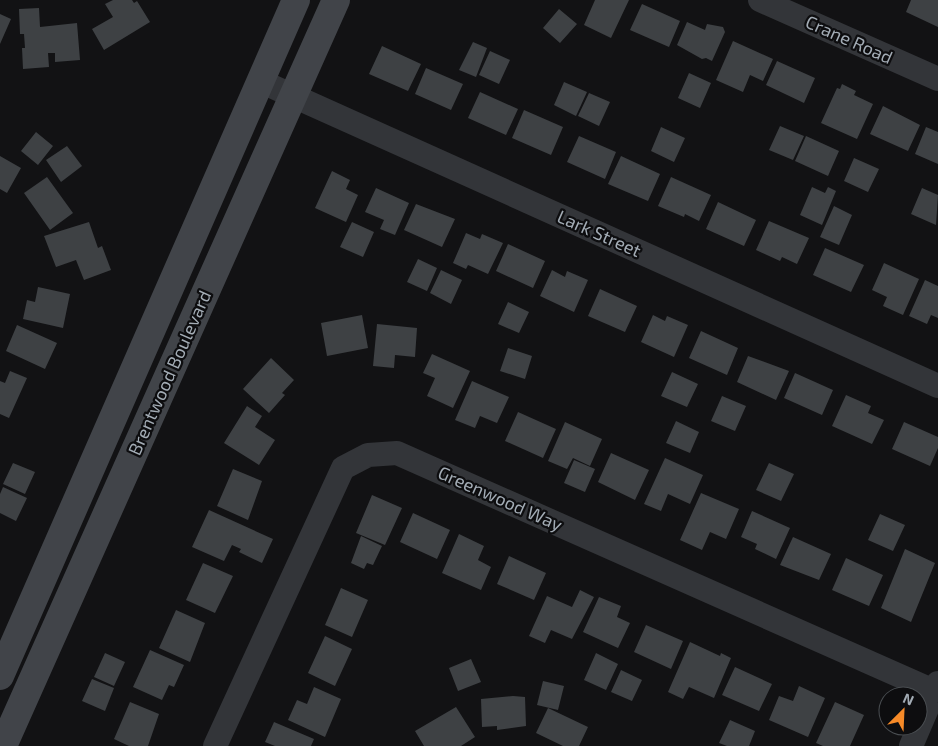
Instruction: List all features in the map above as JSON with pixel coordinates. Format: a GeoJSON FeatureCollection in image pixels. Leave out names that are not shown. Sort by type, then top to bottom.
{"type":"FeatureCollection","features":[{"type":"Feature","properties":{"kind":"main road","name":"Brentwood Boulevard"},"geometry":{"type":"LineString","coordinates":[[0,676],[296,0]]}},
{"type":"Feature","properties":{"kind":"main road","name":"Brentwood Boulevard"},"geometry":{"type":"LineString","coordinates":[[3,746],[336,0]]}},
{"type":"Feature","properties":{"kind":"street","name":"Crane Road"},"geometry":{"type":"LineString","coordinates":[[760,0],[938,79]]}},
{"type":"Feature","properties":{"kind":"street","name":"Lark Street"},"geometry":{"type":"LineString","coordinates":[[260,81],[938,386]]}},
{"type":"Feature","properties":{"kind":"street","name":"Greenwood Way"},"geometry":{"type":"LineString","coordinates":[[215,746],[343,468],[368,455],[398,453],[936,687]]}},
{"type":"Feature","properties":{"kind":"street"},"geometry":{"type":"LineString","coordinates":[[911,746],[936,687]]}},
{"type":"Feature","properties":{"kind":"building"},"geometry":{"type":"Polygon","coordinates":[[[113,0],[132,0],[134,3],[137,1],[150,22],[104,50],[92,29],[113,17],[105,4],[113,0]]]}},
{"type":"Feature","properties":{"kind":"building"},"geometry":{"type":"Polygon","coordinates":[[[595,0],[629,0],[611,38],[584,25],[595,0]]]}},
{"type":"Feature","properties":{"kind":"building"},"geometry":{"type":"Polygon","coordinates":[[[911,0],[938,0],[938,27],[906,12],[911,0]]]}},
{"type":"Feature","properties":{"kind":"building"},"geometry":{"type":"Polygon","coordinates":[[[642,4],[680,21],[669,47],[630,30],[642,4]]]}},
{"type":"Feature","properties":{"kind":"building"},"geometry":{"type":"Polygon","coordinates":[[[39,8],[40,27],[77,23],[80,60],[55,62],[55,53],[48,53],[49,67],[23,69],[22,48],[25,48],[24,34],[20,34],[19,9],[39,8]]]}},
{"type":"Feature","properties":{"kind":"building"},"geometry":{"type":"Polygon","coordinates":[[[559,9],[577,24],[560,43],[543,28],[559,9]]]}},
{"type":"Feature","properties":{"kind":"building"},"geometry":{"type":"Polygon","coordinates":[[[0,14],[11,19],[0,44],[0,14]]]}},
{"type":"Feature","properties":{"kind":"building"},"geometry":{"type":"Polygon","coordinates":[[[687,22],[705,30],[707,24],[723,27],[725,32],[712,61],[706,58],[702,59],[677,45],[687,22]]]}},
{"type":"Feature","properties":{"kind":"building"},"geometry":{"type":"Polygon","coordinates":[[[733,41],[773,59],[763,81],[750,75],[743,92],[716,80],[733,41]]]}},
{"type":"Feature","properties":{"kind":"building"},"geometry":{"type":"Polygon","coordinates":[[[473,42],[487,48],[476,77],[459,70],[473,42]]]}},
{"type":"Feature","properties":{"kind":"building"},"geometry":{"type":"Polygon","coordinates":[[[382,46],[421,64],[408,91],[369,74],[382,46]]]}},
{"type":"Feature","properties":{"kind":"building"},"geometry":{"type":"Polygon","coordinates":[[[490,51],[510,60],[499,84],[479,75],[490,51]]]}},
{"type":"Feature","properties":{"kind":"building"},"geometry":{"type":"Polygon","coordinates":[[[777,61],[815,78],[804,103],[766,85],[777,61]]]}},
{"type":"Feature","properties":{"kind":"building"},"geometry":{"type":"Polygon","coordinates":[[[426,68],[463,84],[451,110],[415,94],[426,68]]]}},
{"type":"Feature","properties":{"kind":"building"},"geometry":{"type":"Polygon","coordinates":[[[689,73],[711,83],[700,108],[678,98],[689,73]]]}},
{"type":"Feature","properties":{"kind":"building"},"geometry":{"type":"Polygon","coordinates":[[[564,82],[587,92],[576,116],[554,105],[564,82]]]}},
{"type":"Feature","properties":{"kind":"building"},"geometry":{"type":"Polygon","coordinates":[[[842,84],[856,91],[854,95],[873,104],[857,139],[821,123],[837,88],[840,89],[842,84]]]}},
{"type":"Feature","properties":{"kind":"building"},"geometry":{"type":"Polygon","coordinates":[[[480,92],[518,109],[506,135],[468,118],[480,92]]]}},
{"type":"Feature","properties":{"kind":"building"},"geometry":{"type":"Polygon","coordinates":[[[589,93],[610,102],[599,126],[578,116],[589,93]]]}},
{"type":"Feature","properties":{"kind":"building"},"geometry":{"type":"Polygon","coordinates":[[[883,106],[920,125],[908,151],[870,134],[883,106]]]}},
{"type":"Feature","properties":{"kind":"building"},"geometry":{"type":"Polygon","coordinates":[[[524,110],[563,127],[551,155],[512,138],[524,110]]]}},
{"type":"Feature","properties":{"kind":"building"},"geometry":{"type":"Polygon","coordinates":[[[780,126],[804,136],[793,160],[769,150],[780,126]]]}},
{"type":"Feature","properties":{"kind":"building"},"geometry":{"type":"Polygon","coordinates":[[[661,127],[685,138],[674,162],[651,151],[661,127]]]}},
{"type":"Feature","properties":{"kind":"building"},"geometry":{"type":"Polygon","coordinates":[[[926,127],[938,132],[938,164],[915,154],[926,127]]]}},
{"type":"Feature","properties":{"kind":"building"},"geometry":{"type":"Polygon","coordinates":[[[36,132],[53,146],[38,165],[21,151],[36,132]]]}},
{"type":"Feature","properties":{"kind":"building"},"geometry":{"type":"Polygon","coordinates":[[[579,136],[616,152],[605,179],[567,162],[579,136]]]}},
{"type":"Feature","properties":{"kind":"building"},"geometry":{"type":"Polygon","coordinates":[[[806,136],[839,151],[828,176],[795,161],[806,136]]]}},
{"type":"Feature","properties":{"kind":"building"},"geometry":{"type":"Polygon","coordinates":[[[67,146],[82,166],[61,182],[46,160],[67,146]]]}},
{"type":"Feature","properties":{"kind":"building"},"geometry":{"type":"Polygon","coordinates":[[[0,156],[21,168],[7,193],[0,189],[0,156]]]}},
{"type":"Feature","properties":{"kind":"building"},"geometry":{"type":"Polygon","coordinates":[[[621,156],[660,174],[648,201],[608,184],[621,156]]]}},
{"type":"Feature","properties":{"kind":"building"},"geometry":{"type":"Polygon","coordinates":[[[854,158],[879,169],[868,192],[844,181],[854,158]]]}},
{"type":"Feature","properties":{"kind":"building"},"geometry":{"type":"Polygon","coordinates":[[[332,171],[350,180],[346,189],[358,195],[346,222],[315,208],[332,171]]]}},
{"type":"Feature","properties":{"kind":"building"},"geometry":{"type":"Polygon","coordinates":[[[47,177],[73,213],[50,230],[24,193],[47,177]]]}},
{"type":"Feature","properties":{"kind":"building"},"geometry":{"type":"Polygon","coordinates":[[[671,177],[711,195],[699,221],[685,214],[684,217],[658,206],[671,177]]]}},
{"type":"Feature","properties":{"kind":"building"},"geometry":{"type":"Polygon","coordinates":[[[812,187],[825,193],[828,187],[836,191],[822,225],[800,215],[812,187]]]}},
{"type":"Feature","properties":{"kind":"building"},"geometry":{"type":"Polygon","coordinates":[[[376,188],[409,203],[395,235],[380,229],[384,220],[365,212],[376,188]]]}},
{"type":"Feature","properties":{"kind":"building"},"geometry":{"type":"Polygon","coordinates":[[[922,188],[938,195],[936,225],[911,214],[922,188]]]}},
{"type":"Feature","properties":{"kind":"building"},"geometry":{"type":"Polygon","coordinates":[[[718,202],[756,220],[744,246],[706,229],[718,202]]]}},
{"type":"Feature","properties":{"kind":"building"},"geometry":{"type":"Polygon","coordinates":[[[416,204],[455,219],[442,247],[404,230],[416,204]]]}},
{"type":"Feature","properties":{"kind":"building"},"geometry":{"type":"Polygon","coordinates":[[[834,206],[852,215],[839,245],[820,237],[834,206]]]}},
{"type":"Feature","properties":{"kind":"building"},"geometry":{"type":"Polygon","coordinates":[[[769,221],[809,238],[797,264],[782,257],[780,261],[756,250],[769,221]]]}},
{"type":"Feature","properties":{"kind":"building"},"geometry":{"type":"Polygon","coordinates":[[[89,222],[98,248],[102,246],[111,270],[84,280],[76,260],[56,267],[44,236],[89,222]]]}},
{"type":"Feature","properties":{"kind":"building"},"geometry":{"type":"Polygon","coordinates":[[[352,222],[374,232],[363,257],[340,247],[352,222]]]}},
{"type":"Feature","properties":{"kind":"building"},"geometry":{"type":"Polygon","coordinates":[[[466,233],[480,239],[482,234],[503,243],[488,274],[468,265],[466,269],[453,263],[466,233]]]}},
{"type":"Feature","properties":{"kind":"building"},"geometry":{"type":"Polygon","coordinates":[[[508,244],[545,261],[533,288],[496,271],[508,244]]]}},
{"type":"Feature","properties":{"kind":"building"},"geometry":{"type":"Polygon","coordinates":[[[825,248],[864,265],[851,292],[813,275],[825,248]]]}},
{"type":"Feature","properties":{"kind":"building"},"geometry":{"type":"Polygon","coordinates":[[[418,259],[437,268],[427,291],[407,282],[418,259]]]}},
{"type":"Feature","properties":{"kind":"building"},"geometry":{"type":"Polygon","coordinates":[[[884,263],[919,279],[903,315],[883,306],[887,297],[872,290],[884,263]]]}},
{"type":"Feature","properties":{"kind":"building"},"geometry":{"type":"Polygon","coordinates":[[[441,270],[462,280],[451,304],[430,293],[441,270]]]}},
{"type":"Feature","properties":{"kind":"building"},"geometry":{"type":"Polygon","coordinates":[[[552,270],[565,277],[567,271],[588,280],[574,312],[540,296],[552,270]]]}},
{"type":"Feature","properties":{"kind":"building"},"geometry":{"type":"Polygon","coordinates":[[[925,280],[938,286],[938,318],[931,315],[927,324],[909,316],[925,280]]]}},
{"type":"Feature","properties":{"kind":"building"},"geometry":{"type":"Polygon","coordinates":[[[38,287],[70,294],[63,328],[23,319],[27,300],[35,302],[38,287]]]}},
{"type":"Feature","properties":{"kind":"building"},"geometry":{"type":"Polygon","coordinates":[[[600,289],[637,306],[625,332],[588,316],[600,289]]]}},
{"type":"Feature","properties":{"kind":"building"},"geometry":{"type":"Polygon","coordinates":[[[508,302],[529,312],[519,333],[498,324],[508,302]]]}},
{"type":"Feature","properties":{"kind":"building"},"geometry":{"type":"Polygon","coordinates":[[[362,315],[368,348],[327,356],[321,323],[362,315]]]}},
{"type":"Feature","properties":{"kind":"building"},"geometry":{"type":"Polygon","coordinates":[[[653,315],[665,321],[667,316],[688,325],[674,357],[641,342],[653,315]]]}},
{"type":"Feature","properties":{"kind":"building"},"geometry":{"type":"Polygon","coordinates":[[[377,324],[417,328],[415,357],[395,355],[394,368],[373,366],[377,324]]]}},
{"type":"Feature","properties":{"kind":"building"},"geometry":{"type":"Polygon","coordinates":[[[17,325],[57,343],[45,369],[6,351],[17,325]]]}},
{"type":"Feature","properties":{"kind":"building"},"geometry":{"type":"Polygon","coordinates":[[[701,331],[738,348],[727,375],[689,358],[701,331]]]}},
{"type":"Feature","properties":{"kind":"building"},"geometry":{"type":"Polygon","coordinates":[[[508,348],[532,356],[525,379],[500,371],[508,348]]]}},
{"type":"Feature","properties":{"kind":"building"},"geometry":{"type":"Polygon","coordinates":[[[432,354],[470,371],[453,408],[427,396],[435,378],[423,373],[432,354]]]}},
{"type":"Feature","properties":{"kind":"building"},"geometry":{"type":"Polygon","coordinates":[[[748,356],[789,371],[776,400],[737,382],[748,356]]]}},
{"type":"Feature","properties":{"kind":"building"},"geometry":{"type":"Polygon","coordinates":[[[271,358],[294,380],[282,393],[285,395],[269,413],[243,389],[271,358]]]}},
{"type":"Feature","properties":{"kind":"building"},"geometry":{"type":"Polygon","coordinates":[[[10,371],[27,378],[9,418],[0,414],[0,381],[5,383],[10,371]]]}},
{"type":"Feature","properties":{"kind":"building"},"geometry":{"type":"Polygon","coordinates":[[[672,372],[698,384],[687,407],[661,396],[672,372]]]}},
{"type":"Feature","properties":{"kind":"building"},"geometry":{"type":"Polygon","coordinates":[[[795,373],[833,390],[822,415],[784,398],[795,373]]]}},
{"type":"Feature","properties":{"kind":"building"},"geometry":{"type":"Polygon","coordinates":[[[472,381],[509,397],[497,423],[480,416],[475,428],[455,420],[472,381]]]}},
{"type":"Feature","properties":{"kind":"building"},"geometry":{"type":"Polygon","coordinates":[[[846,395],[871,406],[868,413],[884,420],[872,444],[832,426],[846,395]]]}},
{"type":"Feature","properties":{"kind":"building"},"geometry":{"type":"Polygon","coordinates":[[[722,396],[746,406],[735,431],[711,421],[722,396]]]}},
{"type":"Feature","properties":{"kind":"building"},"geometry":{"type":"Polygon","coordinates":[[[247,406],[262,416],[255,427],[275,440],[259,465],[224,443],[247,406]]]}},
{"type":"Feature","properties":{"kind":"building"},"geometry":{"type":"Polygon","coordinates":[[[518,412],[556,429],[543,458],[505,441],[518,412]]]}},
{"type":"Feature","properties":{"kind":"building"},"geometry":{"type":"Polygon","coordinates":[[[676,421],[699,432],[690,453],[666,443],[676,421]]]}},
{"type":"Feature","properties":{"kind":"building"},"geometry":{"type":"Polygon","coordinates":[[[565,422],[602,439],[590,466],[573,458],[567,469],[548,461],[565,422]]]}},
{"type":"Feature","properties":{"kind":"building"},"geometry":{"type":"Polygon","coordinates":[[[904,422],[938,437],[938,448],[930,466],[892,449],[904,422]]]}},
{"type":"Feature","properties":{"kind":"building"},"geometry":{"type":"Polygon","coordinates":[[[611,453],[649,470],[635,500],[598,482],[611,453]]]}},
{"type":"Feature","properties":{"kind":"building"},"geometry":{"type":"Polygon","coordinates":[[[665,458],[703,475],[690,504],[668,494],[661,511],[644,504],[665,458]]]}},
{"type":"Feature","properties":{"kind":"building"},"geometry":{"type":"Polygon","coordinates":[[[574,460],[595,469],[585,492],[564,483],[574,460]]]}},
{"type":"Feature","properties":{"kind":"building"},"geometry":{"type":"Polygon","coordinates":[[[13,463],[35,472],[25,494],[3,484],[13,463]]]}},
{"type":"Feature","properties":{"kind":"building"},"geometry":{"type":"Polygon","coordinates":[[[769,463],[794,474],[781,501],[756,490],[769,463]]]}},
{"type":"Feature","properties":{"kind":"building"},"geometry":{"type":"Polygon","coordinates":[[[233,469],[262,481],[248,520],[217,506],[233,469]]]}},
{"type":"Feature","properties":{"kind":"building"},"geometry":{"type":"Polygon","coordinates":[[[3,487],[27,498],[16,521],[0,513],[0,494],[3,487]]]}},
{"type":"Feature","properties":{"kind":"building"},"geometry":{"type":"Polygon","coordinates":[[[701,493],[739,509],[726,539],[710,532],[702,550],[680,540],[701,493]]]}},
{"type":"Feature","properties":{"kind":"building"},"geometry":{"type":"Polygon","coordinates":[[[372,495],[402,508],[385,545],[356,533],[372,495]]]}},
{"type":"Feature","properties":{"kind":"building"},"geometry":{"type":"Polygon","coordinates":[[[209,510],[273,539],[262,563],[239,552],[241,549],[232,545],[224,561],[192,547],[209,510]]]}},
{"type":"Feature","properties":{"kind":"building"},"geometry":{"type":"Polygon","coordinates":[[[752,511],[790,528],[776,559],[755,549],[757,544],[741,537],[752,511]]]}},
{"type":"Feature","properties":{"kind":"building"},"geometry":{"type":"Polygon","coordinates":[[[413,513],[450,530],[437,559],[400,542],[413,513]]]}},
{"type":"Feature","properties":{"kind":"building"},"geometry":{"type":"Polygon","coordinates":[[[880,514],[905,525],[893,551],[868,540],[880,514]]]}},
{"type":"Feature","properties":{"kind":"building"},"geometry":{"type":"Polygon","coordinates":[[[459,534],[484,546],[478,560],[491,567],[481,590],[442,573],[459,534]]]}},
{"type":"Feature","properties":{"kind":"building"},"geometry":{"type":"Polygon","coordinates":[[[361,536],[382,546],[373,565],[367,563],[364,569],[351,563],[361,536]]]}},
{"type":"Feature","properties":{"kind":"building"},"geometry":{"type":"Polygon","coordinates":[[[793,537],[831,554],[819,580],[780,565],[793,537]]]}},
{"type":"Feature","properties":{"kind":"building"},"geometry":{"type":"Polygon","coordinates":[[[905,549],[935,563],[911,622],[881,608],[905,549]]]}},
{"type":"Feature","properties":{"kind":"building"},"geometry":{"type":"Polygon","coordinates":[[[509,556],[546,573],[534,600],[497,584],[509,556]]]}},
{"type":"Feature","properties":{"kind":"building"},"geometry":{"type":"Polygon","coordinates":[[[846,558],[883,575],[869,606],[832,590],[846,558]]]}},
{"type":"Feature","properties":{"kind":"building"},"geometry":{"type":"Polygon","coordinates":[[[203,563],[233,576],[215,613],[186,600],[203,563]]]}},
{"type":"Feature","properties":{"kind":"building"},"geometry":{"type":"Polygon","coordinates":[[[341,588],[368,600],[352,637],[325,625],[341,588]]]}},
{"type":"Feature","properties":{"kind":"building"},"geometry":{"type":"Polygon","coordinates":[[[580,590],[594,597],[572,639],[551,630],[545,643],[529,636],[547,596],[572,607],[580,590]]]}},
{"type":"Feature","properties":{"kind":"building"},"geometry":{"type":"Polygon","coordinates":[[[599,597],[621,606],[617,617],[630,623],[618,648],[583,632],[599,597]]]}},
{"type":"Feature","properties":{"kind":"building"},"geometry":{"type":"Polygon","coordinates":[[[176,610],[205,623],[190,662],[159,648],[176,610]]]}},
{"type":"Feature","properties":{"kind":"building"},"geometry":{"type":"Polygon","coordinates":[[[646,625],[683,641],[671,669],[634,652],[646,625]]]}},
{"type":"Feature","properties":{"kind":"building"},"geometry":{"type":"Polygon","coordinates":[[[325,636],[352,649],[335,686],[308,673],[325,636]]]}},
{"type":"Feature","properties":{"kind":"building"},"geometry":{"type":"Polygon","coordinates":[[[690,642],[720,656],[721,653],[731,658],[714,698],[689,687],[683,699],[668,692],[690,642]]]}},
{"type":"Feature","properties":{"kind":"building"},"geometry":{"type":"Polygon","coordinates":[[[150,650],[184,665],[174,687],[169,685],[162,700],[133,687],[150,650]]]}},
{"type":"Feature","properties":{"kind":"building"},"geometry":{"type":"Polygon","coordinates":[[[105,653],[125,662],[114,686],[94,677],[105,653]]]}},
{"type":"Feature","properties":{"kind":"building"},"geometry":{"type":"Polygon","coordinates":[[[596,653],[618,664],[606,690],[584,680],[596,653]]]}},
{"type":"Feature","properties":{"kind":"building"},"geometry":{"type":"Polygon","coordinates":[[[471,659],[481,682],[458,691],[449,668],[471,659]]]}},
{"type":"Feature","properties":{"kind":"building"},"geometry":{"type":"Polygon","coordinates":[[[735,667],[772,684],[759,711],[722,695],[735,667]]]}},
{"type":"Feature","properties":{"kind":"building"},"geometry":{"type":"Polygon","coordinates":[[[621,670],[642,680],[632,701],[611,692],[621,670]]]}},
{"type":"Feature","properties":{"kind":"building"},"geometry":{"type":"Polygon","coordinates":[[[92,679],[114,688],[105,711],[82,701],[92,679]]]}},
{"type":"Feature","properties":{"kind":"building"},"geometry":{"type":"Polygon","coordinates":[[[543,681],[564,686],[558,710],[537,705],[543,681]]]}},
{"type":"Feature","properties":{"kind":"building"},"geometry":{"type":"Polygon","coordinates":[[[799,686],[825,698],[808,737],[769,720],[779,696],[793,701],[799,686]]]}},
{"type":"Feature","properties":{"kind":"building"},"geometry":{"type":"Polygon","coordinates":[[[314,687],[341,699],[325,737],[288,720],[297,700],[307,704],[314,687]]]}},
{"type":"Feature","properties":{"kind":"building"},"geometry":{"type":"Polygon","coordinates":[[[513,696],[525,697],[526,726],[497,730],[497,726],[482,727],[481,699],[513,696]]]}},
{"type":"Feature","properties":{"kind":"building"},"geometry":{"type":"Polygon","coordinates":[[[130,702],[159,714],[148,746],[129,746],[114,739],[130,702]]]}},
{"type":"Feature","properties":{"kind":"building"},"geometry":{"type":"Polygon","coordinates":[[[835,702],[864,715],[850,746],[823,746],[816,743],[835,702]]]}},
{"type":"Feature","properties":{"kind":"building"},"geometry":{"type":"Polygon","coordinates":[[[456,707],[475,737],[461,746],[424,746],[415,731],[456,707]]]}},
{"type":"Feature","properties":{"kind":"building"},"geometry":{"type":"Polygon","coordinates":[[[548,708],[588,727],[579,746],[563,746],[536,733],[548,708]]]}},
{"type":"Feature","properties":{"kind":"building"},"geometry":{"type":"Polygon","coordinates":[[[730,720],[755,731],[749,746],[727,746],[719,743],[730,720]]]}},
{"type":"Feature","properties":{"kind":"building"},"geometry":{"type":"Polygon","coordinates":[[[274,722],[314,739],[311,746],[275,746],[265,742],[274,722]]]}}]}
